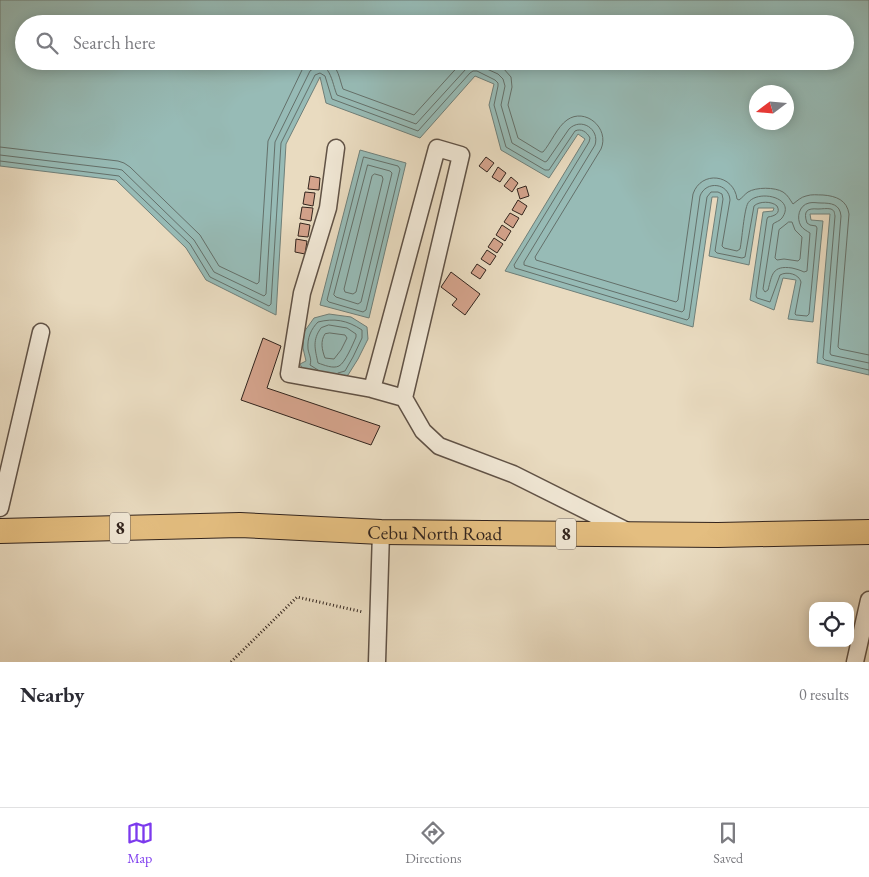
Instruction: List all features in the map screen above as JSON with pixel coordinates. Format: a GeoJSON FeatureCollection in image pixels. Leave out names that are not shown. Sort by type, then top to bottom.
{"type":"FeatureCollection","features":[{"type":"Feature","properties":{"kind":"highway","name":"Cebu North Road"},"geometry":{"type":"LineString","coordinates":[[0,531],[240,525],[381,532],[718,535],[869,532]]}},
{"type":"Feature","properties":{"kind":"street"},"geometry":{"type":"LineString","coordinates":[[336,148],[328,208],[302,293],[289,374],[372,389],[404,398]]}},
{"type":"Feature","properties":{"kind":"street"},"geometry":{"type":"LineString","coordinates":[[372,389],[437,148],[461,155],[404,398],[423,431],[439,446],[513,474],[634,534]]}},
{"type":"Feature","properties":{"kind":"street"},"geometry":{"type":"LineString","coordinates":[[0,508],[41,332]]}},
{"type":"Feature","properties":{"kind":"street"},"geometry":{"type":"LineString","coordinates":[[377,662],[381,532]]}},
{"type":"Feature","properties":{"kind":"street"},"geometry":{"type":"LineString","coordinates":[[855,662],[868,608]]}},
{"type":"Feature","properties":{"kind":"path"},"geometry":{"type":"LineString","coordinates":[[231,662],[297,597],[378,616]]}},
{"type":"Feature","properties":{"kind":"water"},"geometry":{"type":"Polygon","coordinates":[[[0,0],[869,0],[869,375],[817,363],[830,214],[810,214],[811,220],[823,221],[813,322],[788,319],[796,280],[783,278],[774,310],[750,300],[763,212],[773,211],[774,208],[758,208],[749,265],[709,256],[718,197],[712,197],[693,327],[505,271],[585,139],[578,134],[549,178],[501,150],[489,105],[494,84],[475,76],[420,138],[326,103],[320,77],[286,144],[276,315],[206,280],[186,248],[116,180],[0,166],[0,0]]]}},
{"type":"Feature","properties":{"kind":"water"},"geometry":{"type":"Polygon","coordinates":[[[360,150],[406,163],[369,318],[320,305],[360,150]]]}},
{"type":"Feature","properties":{"kind":"water"},"geometry":{"type":"Polygon","coordinates":[[[329,314],[351,317],[367,327],[368,339],[358,359],[348,375],[338,379],[304,372],[300,364],[306,361],[303,348],[304,332],[314,318],[329,314]]]}},
{"type":"Feature","properties":{"kind":"building"},"geometry":{"type":"Polygon","coordinates":[[[486,157],[494,163],[487,172],[479,166],[486,157]]]}},
{"type":"Feature","properties":{"kind":"building"},"geometry":{"type":"Polygon","coordinates":[[[498,167],[506,173],[500,182],[492,177],[498,167]]]}},
{"type":"Feature","properties":{"kind":"building"},"geometry":{"type":"Polygon","coordinates":[[[310,176],[320,178],[319,190],[308,189],[310,176]]]}},
{"type":"Feature","properties":{"kind":"building"},"geometry":{"type":"Polygon","coordinates":[[[511,177],[518,183],[512,192],[504,186],[511,177]]]}},
{"type":"Feature","properties":{"kind":"building"},"geometry":{"type":"Polygon","coordinates":[[[526,186],[529,196],[520,199],[517,189],[526,186]]]}},
{"type":"Feature","properties":{"kind":"building"},"geometry":{"type":"Polygon","coordinates":[[[305,192],[315,193],[313,206],[303,204],[305,192]]]}},
{"type":"Feature","properties":{"kind":"building"},"geometry":{"type":"Polygon","coordinates":[[[518,200],[527,206],[522,215],[512,210],[518,200]]]}},
{"type":"Feature","properties":{"kind":"building"},"geometry":{"type":"Polygon","coordinates":[[[302,207],[313,208],[311,221],[300,219],[302,207]]]}},
{"type":"Feature","properties":{"kind":"building"},"geometry":{"type":"Polygon","coordinates":[[[510,213],[519,218],[513,228],[504,222],[510,213]]]}},
{"type":"Feature","properties":{"kind":"building"},"geometry":{"type":"Polygon","coordinates":[[[300,223],[310,225],[308,237],[298,236],[300,223]]]}},
{"type":"Feature","properties":{"kind":"building"},"geometry":{"type":"Polygon","coordinates":[[[502,225],[511,231],[505,241],[496,235],[502,225]]]}},
{"type":"Feature","properties":{"kind":"building"},"geometry":{"type":"Polygon","coordinates":[[[494,238],[503,244],[497,253],[488,247],[494,238]]]}},
{"type":"Feature","properties":{"kind":"building"},"geometry":{"type":"Polygon","coordinates":[[[296,239],[307,241],[305,254],[295,252],[296,239]]]}},
{"type":"Feature","properties":{"kind":"building"},"geometry":{"type":"Polygon","coordinates":[[[487,250],[496,256],[490,265],[481,259],[487,250]]]}},
{"type":"Feature","properties":{"kind":"building"},"geometry":{"type":"Polygon","coordinates":[[[477,264],[486,270],[480,279],[471,273],[477,264]]]}},
{"type":"Feature","properties":{"kind":"building"},"geometry":{"type":"Polygon","coordinates":[[[451,272],[480,294],[465,315],[452,305],[457,299],[441,287],[451,272]]]}},
{"type":"Feature","properties":{"kind":"building"},"geometry":{"type":"Polygon","coordinates":[[[263,338],[281,346],[267,388],[380,426],[371,445],[241,400],[263,338]]]}}]}
